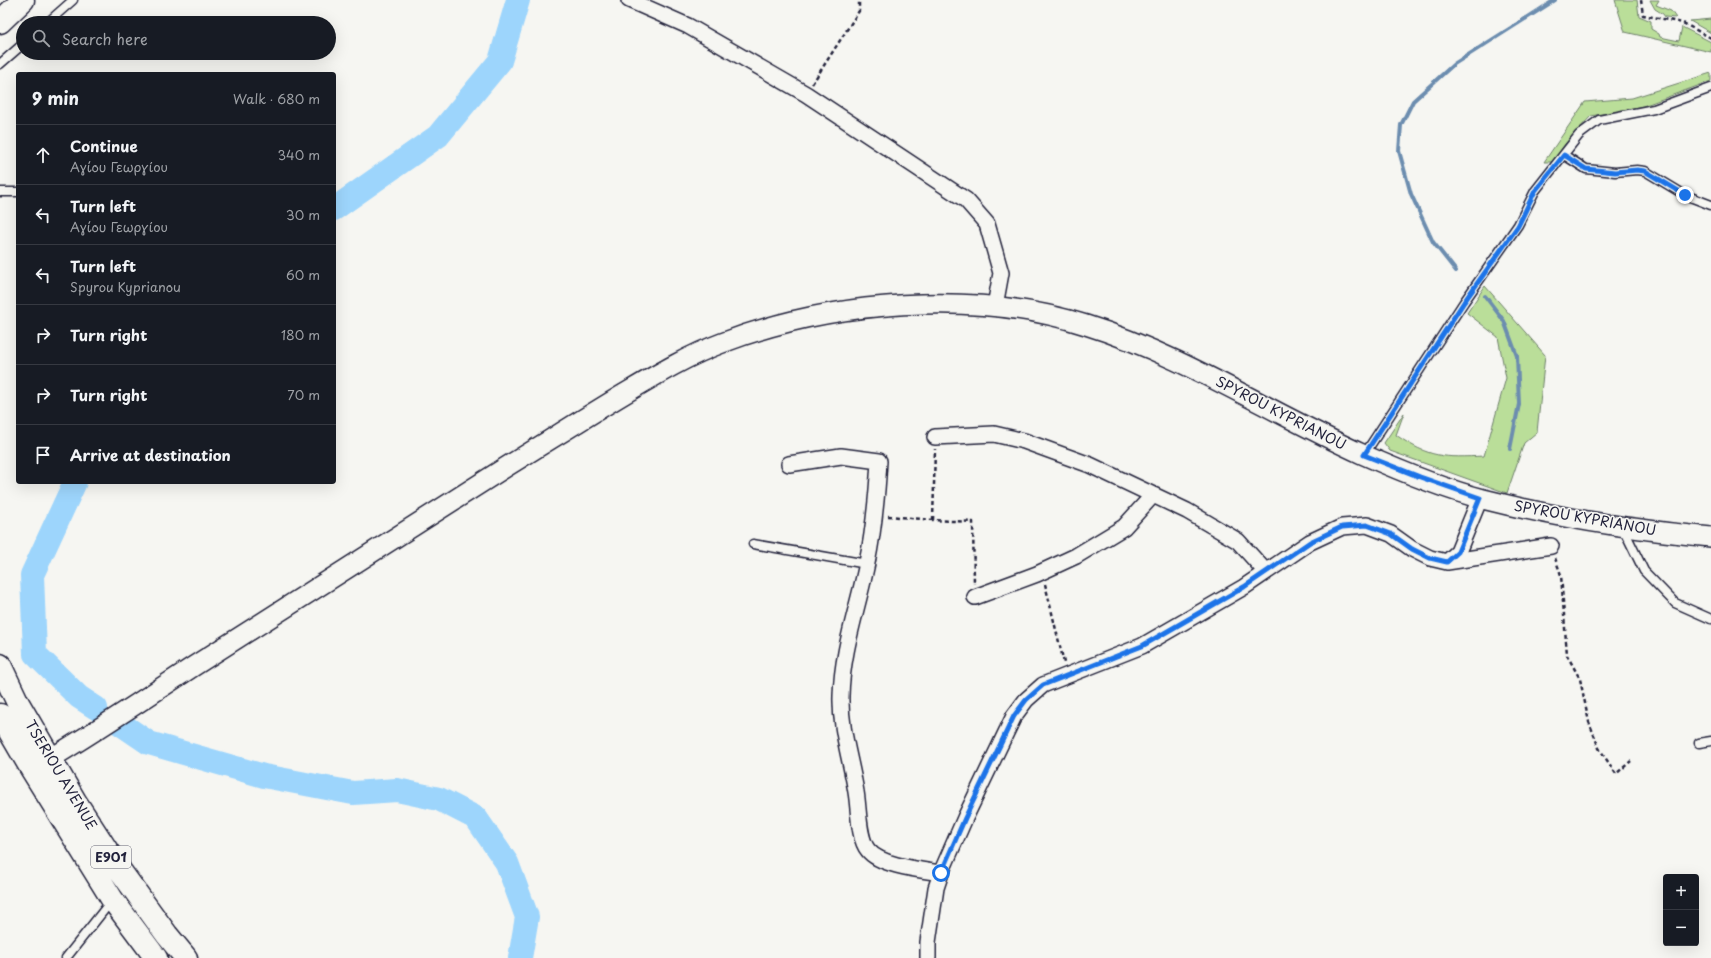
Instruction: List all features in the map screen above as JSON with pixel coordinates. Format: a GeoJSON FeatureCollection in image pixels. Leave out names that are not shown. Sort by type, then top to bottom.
{"type":"FeatureCollection","features":[{"type":"Feature","properties":{"kind":"main road"},"geometry":{"type":"LineString","coordinates":[[0,22],[23,0]]}},
{"type":"Feature","properties":{"kind":"main road","name":"TSERIOU AVENUE"},"geometry":{"type":"LineString","coordinates":[[0,665],[18,703],[75,801],[119,869],[167,935],[186,958]]}},
{"type":"Feature","properties":{"kind":"main road","name":"TSERIOU AVENUE"},"geometry":{"type":"LineString","coordinates":[[0,715],[32,770],[112,899],[150,951]]}},
{"type":"Feature","properties":{"kind":"street"},"geometry":{"type":"LineString","coordinates":[[629,0],[688,26],[806,94],[966,200],[987,224],[1001,273],[995,306]]}},
{"type":"Feature","properties":{"kind":"street","name":"SPYROU KYPRIANOU"},"geometry":{"type":"LineString","coordinates":[[32,770],[406,530],[608,403],[672,365],[720,343],[798,319],[841,312],[906,306],[950,304],[995,306],[1031,311],[1082,324],[1143,345],[1299,424],[1364,455],[1480,498],[1623,528],[1711,537]]}},
{"type":"Feature","properties":{"kind":"street"},"geometry":{"type":"LineString","coordinates":[[935,437],[994,434],[1024,441],[1090,465],[1187,511],[1238,541],[1266,572]]}},
{"type":"Feature","properties":{"kind":"street"},"geometry":{"type":"LineString","coordinates":[[789,464],[841,456],[879,461],[876,514],[867,564],[843,661],[841,697],[843,731],[856,791],[863,842],[868,851],[879,859],[916,869],[941,873]]}},
{"type":"Feature","properties":{"kind":"street"},"geometry":{"type":"LineString","coordinates":[[974,597],[1042,572],[1076,556],[1124,527],[1154,495]]}},
{"type":"Feature","properties":{"kind":"street"},"geometry":{"type":"LineString","coordinates":[[1447,562],[1458,552],[1480,498]]}},
{"type":"Feature","properties":{"kind":"street"},"geometry":{"type":"LineString","coordinates":[[928,958],[928,942],[936,888],[941,873],[965,818],[1014,716],[1026,700],[1043,685],[1142,646],[1244,587],[1316,539],[1342,527],[1367,525],[1391,534],[1412,549],[1430,558],[1447,562],[1551,546]]}},
{"type":"Feature","properties":{"kind":"lane"},"geometry":{"type":"LineString","coordinates":[[55,16],[73,0]]}},
{"type":"Feature","properties":{"kind":"lane"},"geometry":{"type":"LineString","coordinates":[[0,64],[16,50]]}},
{"type":"Feature","properties":{"kind":"lane"},"geometry":{"type":"LineString","coordinates":[[1364,455],[1464,302],[1518,226],[1535,191],[1579,135],[1599,120],[1654,109],[1711,88]]}},
{"type":"Feature","properties":{"kind":"lane"},"geometry":{"type":"LineString","coordinates":[[1564,155],[1586,169],[1615,172],[1637,170],[1645,171],[1685,195],[1711,205]]}},
{"type":"Feature","properties":{"kind":"lane"},"geometry":{"type":"LineString","coordinates":[[0,192],[16,192]]}},
{"type":"Feature","properties":{"kind":"lane"},"geometry":{"type":"LineString","coordinates":[[1623,528],[1644,571],[1675,603],[1711,618]]}},
{"type":"Feature","properties":{"kind":"lane"},"geometry":{"type":"LineString","coordinates":[[753,544],[867,564]]}},
{"type":"Feature","properties":{"kind":"lane"},"geometry":{"type":"LineString","coordinates":[[1699,743],[1711,741]]}},
{"type":"Feature","properties":{"kind":"lane"},"geometry":{"type":"LineString","coordinates":[[66,958],[112,899]]}},
{"type":"Feature","properties":{"kind":"path"},"geometry":{"type":"LineString","coordinates":[[806,94],[859,10],[859,0]]}},
{"type":"Feature","properties":{"kind":"path"},"geometry":{"type":"LineString","coordinates":[[1641,0],[1643,14],[1683,23],[1711,38]]}},
{"type":"Feature","properties":{"kind":"path"},"geometry":{"type":"LineString","coordinates":[[933,520],[935,437]]}},
{"type":"Feature","properties":{"kind":"path"},"geometry":{"type":"LineString","coordinates":[[876,514],[933,520],[973,522],[974,597]]}},
{"type":"Feature","properties":{"kind":"path"},"geometry":{"type":"LineString","coordinates":[[1551,546],[1561,575],[1568,655],[1580,679],[1589,722],[1599,748],[1616,774],[1630,761]]}},
{"type":"Feature","properties":{"kind":"path"},"geometry":{"type":"LineString","coordinates":[[1042,572],[1067,675]]}},
{"type":"Feature","properties":{"kind":"green space"},"geometry":{"type":"Polygon","coordinates":[[[1615,0],[1637,0],[1639,16],[1651,21],[1651,29],[1659,34],[1660,37],[1679,41],[1682,27],[1711,42],[1711,52],[1625,32],[1615,0]]]}},
{"type":"Feature","properties":{"kind":"green space"},"geometry":{"type":"Polygon","coordinates":[[[1650,0],[1659,0],[1656,5],[1671,11],[1676,18],[1665,17],[1655,9],[1650,0]]]}},
{"type":"Feature","properties":{"kind":"green space"},"geometry":{"type":"Polygon","coordinates":[[[1711,19],[1711,33],[1690,21],[1711,19]]]}},
{"type":"Feature","properties":{"kind":"green space"},"geometry":{"type":"Polygon","coordinates":[[[1711,73],[1711,81],[1643,106],[1591,116],[1565,144],[1553,162],[1544,162],[1585,102],[1632,98],[1711,73]]]}},
{"type":"Feature","properties":{"kind":"green space"},"geometry":{"type":"Polygon","coordinates":[[[1485,286],[1545,355],[1537,432],[1524,443],[1507,493],[1390,451],[1384,443],[1404,413],[1396,435],[1408,443],[1438,455],[1458,457],[1484,456],[1506,378],[1498,337],[1467,313],[1485,286]]]}},
{"type":"Feature","properties":{"kind":"waterway"},"geometry":{"type":"LineString","coordinates":[[336,208],[438,136],[500,61],[518,0]]}},
{"type":"Feature","properties":{"kind":"waterway"},"geometry":{"type":"LineString","coordinates":[[1456,271],[1433,242],[1411,194],[1399,151],[1401,125],[1413,101],[1454,64],[1555,0]]}},
{"type":"Feature","properties":{"kind":"waterway"},"geometry":{"type":"LineString","coordinates":[[1485,296],[1504,321],[1517,356],[1519,404],[1510,449]]}},
{"type":"Feature","properties":{"kind":"waterway"},"geometry":{"type":"LineString","coordinates":[[74,484],[32,575],[35,654],[79,697],[96,708]]}},
{"type":"Feature","properties":{"kind":"waterway"},"geometry":{"type":"LineString","coordinates":[[118,722],[149,743],[264,776],[353,793],[397,790],[439,799],[476,818],[507,863],[527,917],[520,958]]}},
{"type":"Feature","properties":{"kind":"route"},"geometry":{"type":"LineString","coordinates":[[941,873],[965,818],[1014,716],[1026,700],[1043,685],[1142,646],[1244,587],[1310,542],[1342,527],[1367,525],[1391,534],[1412,549],[1430,558],[1447,562],[1458,552],[1480,498],[1364,455],[1464,302],[1518,226],[1535,191],[1564,155],[1586,169],[1615,172],[1637,170],[1645,171],[1685,195]]}}]}
